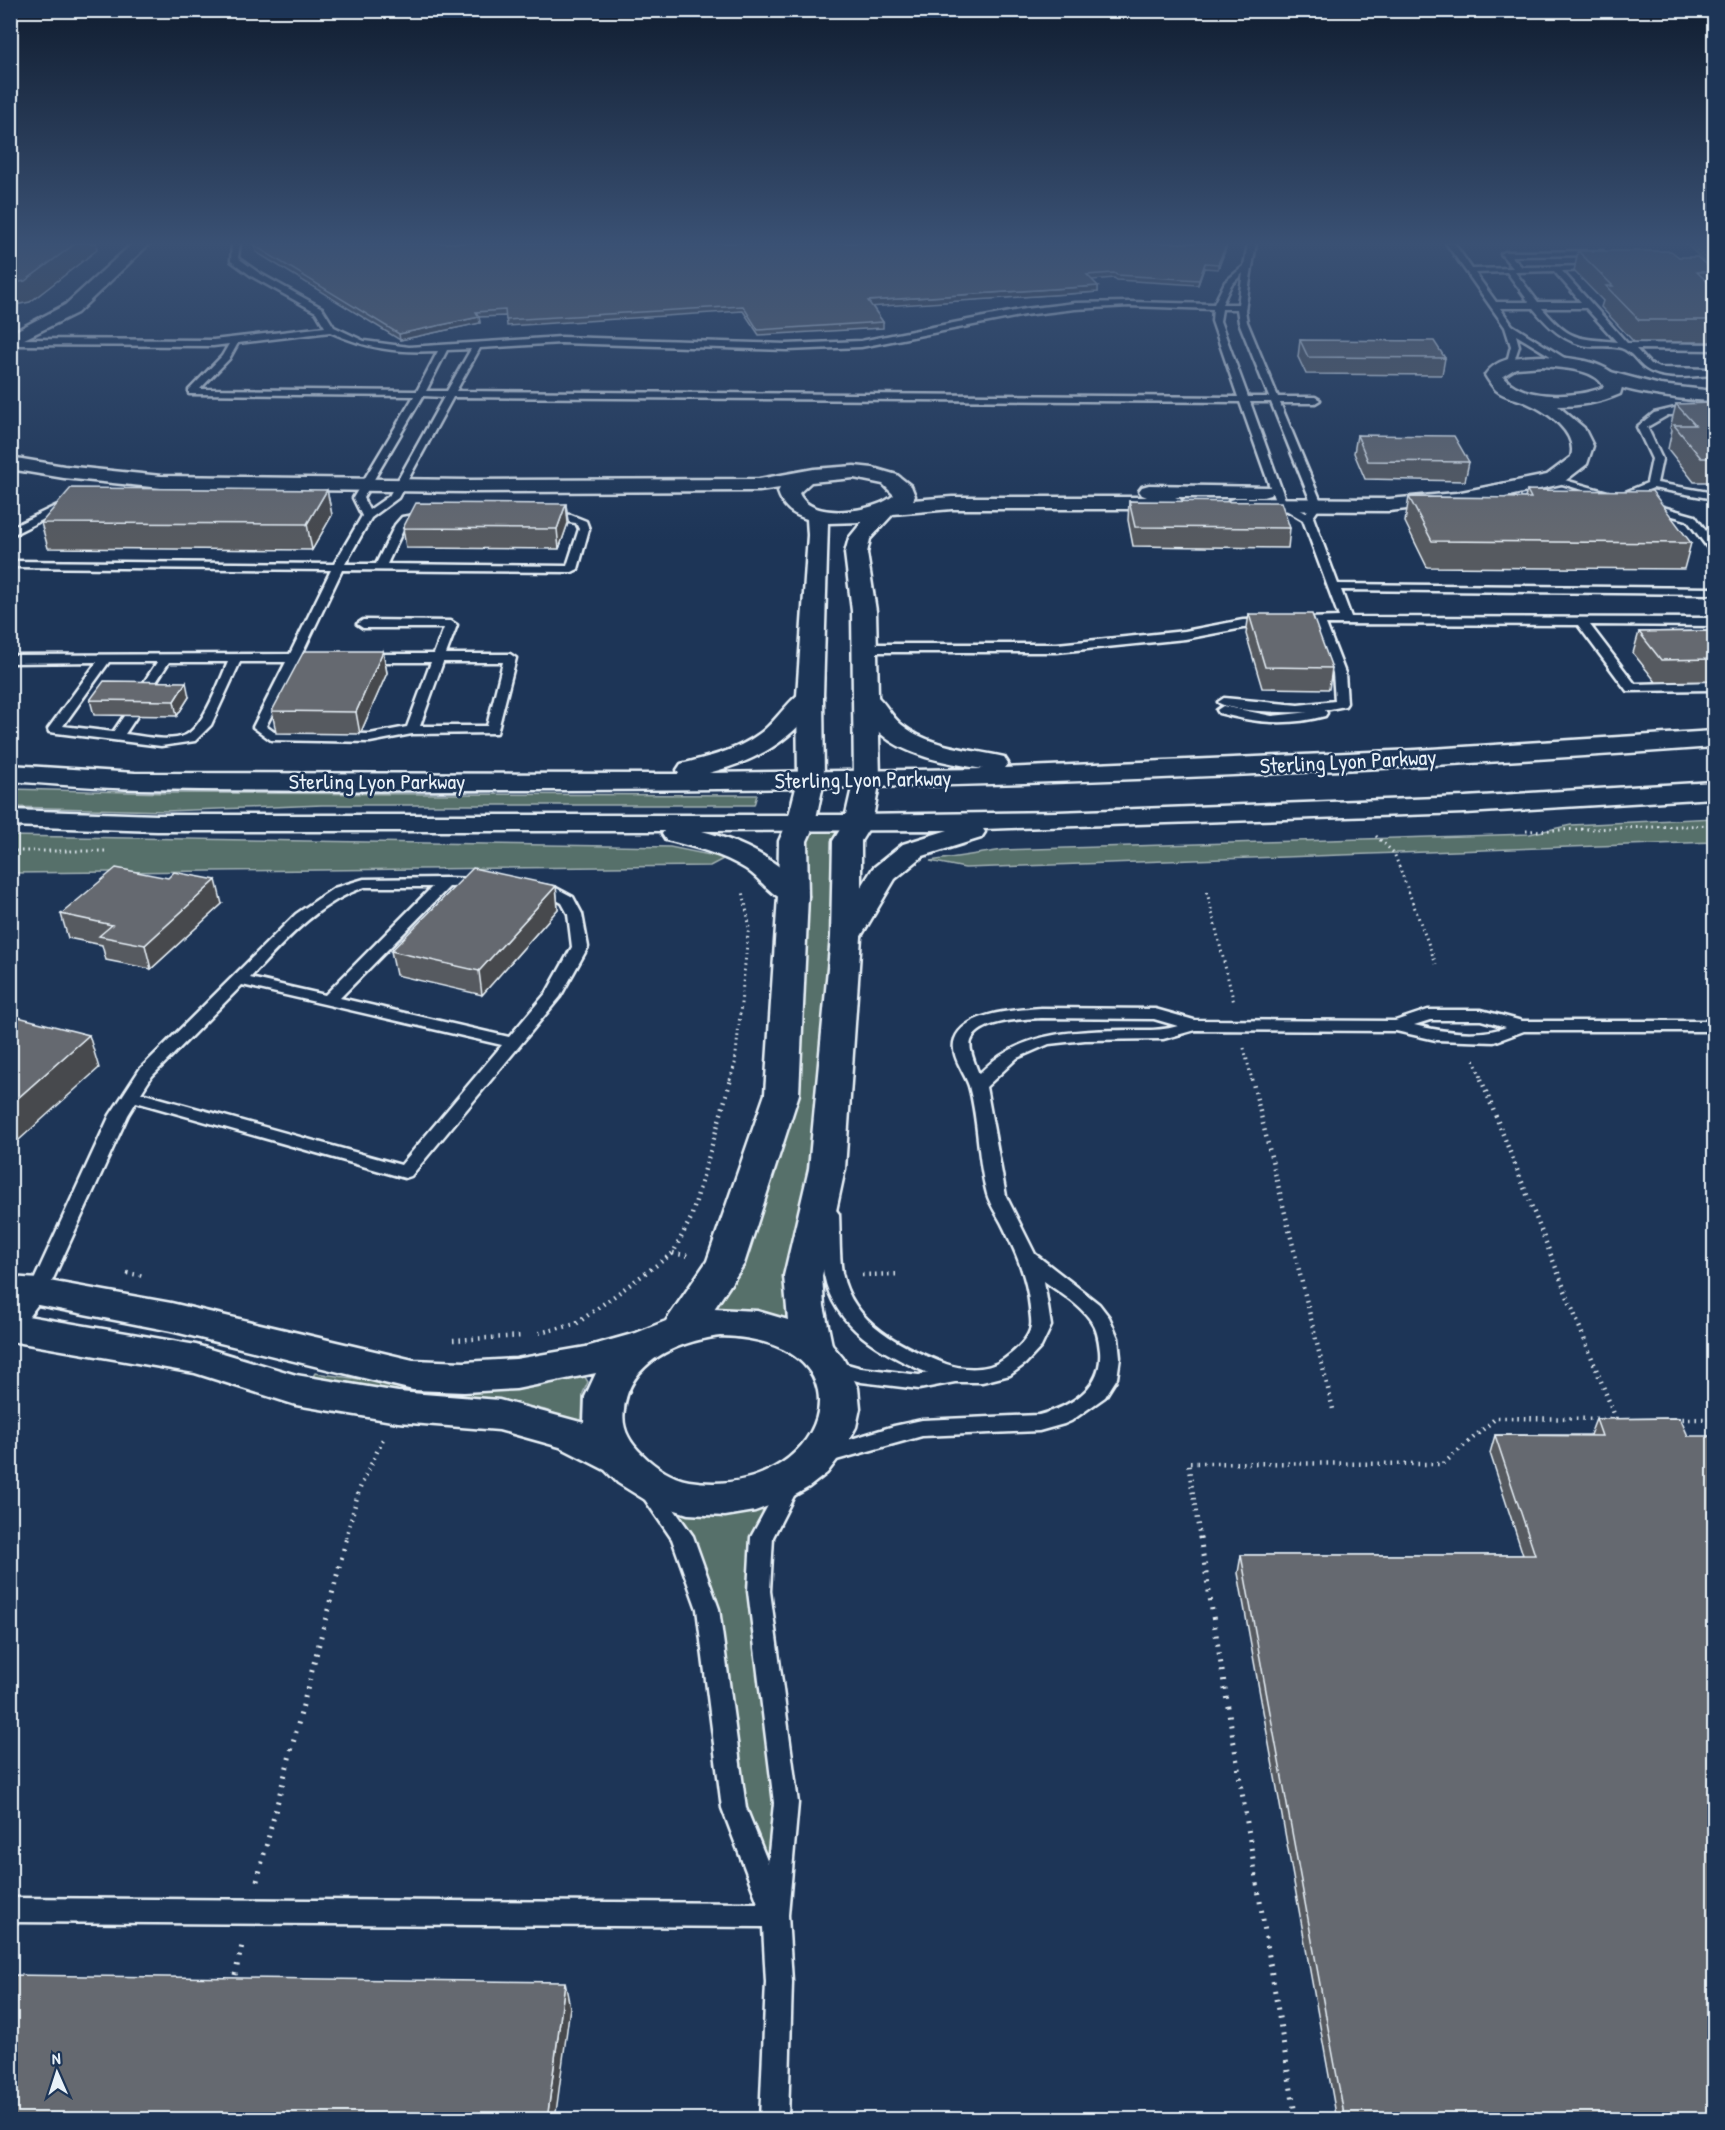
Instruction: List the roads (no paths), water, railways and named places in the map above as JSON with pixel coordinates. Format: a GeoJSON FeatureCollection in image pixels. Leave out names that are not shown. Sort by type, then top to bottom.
{"type":"FeatureCollection","features":[{"type":"Feature","properties":{"kind":"street"},"geometry":{"type":"LineString","coordinates":[[629,1468],[603,1427],[605,1397],[620,1368],[663,1337],[725,1264],[782,1094],[793,896],[793,842],[801,823],[811,780],[810,696],[819,537],[810,513],[793,505],[788,498],[792,485],[817,475],[845,472],[1004,491],[1278,498],[1312,504],[1389,505],[1456,499],[1554,480],[1580,460],[1583,444],[1578,433],[1531,397],[1504,387],[1496,381],[1494,375],[1498,369],[1509,364],[1542,361],[1570,364],[1631,384],[1714,396]]}},
{"type":"Feature","properties":{"kind":"street"},"geometry":{"type":"LineString","coordinates":[[1531,397],[1575,401],[1592,399],[1613,390],[1614,384],[1607,376]]}},
{"type":"Feature","properties":{"kind":"street"},"geometry":{"type":"LineString","coordinates":[[1578,433],[1582,416],[1592,399]]}},
{"type":"Feature","properties":{"kind":"street"},"geometry":{"type":"LineString","coordinates":[[10,463],[73,473],[363,500]]}},
{"type":"Feature","properties":{"kind":"street"},"geometry":{"type":"LineString","coordinates":[[10,477],[59,486],[159,495],[363,500],[397,492],[759,485],[802,480]]}},
{"type":"Feature","properties":{"kind":"street"},"geometry":{"type":"LineString","coordinates":[[10,1327],[196,1359],[296,1390],[398,1407],[499,1415],[572,1435],[678,1496],[720,1499],[758,1494],[806,1468],[835,1431],[840,1403],[836,1384],[820,1358],[806,1306],[803,1276],[827,1169],[846,937],[847,841],[858,823],[867,779],[864,611],[855,553],[860,538],[905,496],[904,490],[889,479]]}},
{"type":"Feature","properties":{"kind":"street"},"geometry":{"type":"LineString","coordinates":[[397,492],[718,498],[850,518],[888,511],[974,503],[1278,498]]}},
{"type":"Feature","properties":{"kind":"street"},"geometry":{"type":"LineString","coordinates":[[643,782],[723,762],[748,752],[778,732],[810,696]]}},
{"type":"Feature","properties":{"kind":"street"},"geometry":{"type":"LineString","coordinates":[[866,697],[892,730],[927,747],[966,759],[1071,775]]}},
{"type":"Feature","properties":{"kind":"street","name":"Sterling Lyon Parkway"},"geometry":{"type":"LineString","coordinates":[[10,773],[135,781],[643,782],[1071,775],[1416,758],[1714,739]]}},
{"type":"Feature","properties":{"kind":"street","name":"Sterling Lyon Parkway"},"geometry":{"type":"LineString","coordinates":[[10,818],[157,824],[858,823],[1058,820],[1465,805],[1714,790]]}},
{"type":"Feature","properties":{"kind":"street"},"geometry":{"type":"LineString","coordinates":[[846,937],[884,874],[913,850],[967,832],[1058,820]]}},
{"type":"Feature","properties":{"kind":"street"},"geometry":{"type":"LineString","coordinates":[[615,823],[700,839],[745,856],[773,874],[793,896]]}},
{"type":"Feature","properties":{"kind":"street"},"geometry":{"type":"LineString","coordinates":[[24,1291],[171,1317],[413,1375],[464,1377],[516,1374],[586,1361],[720,1322],[758,1325],[790,1335],[820,1358]]}},
{"type":"Feature","properties":{"kind":"lane"},"geometry":{"type":"LineString","coordinates":[[234,342],[226,357],[192,392],[1315,400]]}},
{"type":"Feature","properties":{"kind":"lane"},"geometry":{"type":"LineString","coordinates":[[361,342],[378,347],[409,350],[535,342]]}},
{"type":"Feature","properties":{"kind":"lane"},"geometry":{"type":"LineString","coordinates":[[656,342],[787,347],[870,342]]}},
{"type":"Feature","properties":{"kind":"lane"},"geometry":{"type":"LineString","coordinates":[[1224,342],[1278,498]]}},
{"type":"Feature","properties":{"kind":"lane"},"geometry":{"type":"LineString","coordinates":[[1251,342],[1275,399],[1312,504],[1334,587],[1346,620]]}},
{"type":"Feature","properties":{"kind":"lane"},"geometry":{"type":"LineString","coordinates":[[1509,364],[1515,346],[1514,342]]}},
{"type":"Feature","properties":{"kind":"lane"},"geometry":{"type":"LineString","coordinates":[[1534,342],[1570,364]]}},
{"type":"Feature","properties":{"kind":"lane"},"geometry":{"type":"LineString","coordinates":[[1583,342],[1625,346],[1714,347]]}},
{"type":"Feature","properties":{"kind":"lane"},"geometry":{"type":"LineString","coordinates":[[1622,342],[1651,368],[1664,372],[1711,372]]}},
{"type":"Feature","properties":{"kind":"lane"},"geometry":{"type":"LineString","coordinates":[[397,492],[477,345]]}},
{"type":"Feature","properties":{"kind":"lane"},"geometry":{"type":"LineString","coordinates":[[1680,346],[1711,372]]}},
{"type":"Feature","properties":{"kind":"lane"},"geometry":{"type":"LineString","coordinates":[[353,658],[510,658],[492,730],[412,730],[370,738],[271,736],[259,728],[338,567],[363,500],[443,349]]}},
{"type":"Feature","properties":{"kind":"lane"},"geometry":{"type":"LineString","coordinates":[[1652,485],[1657,459],[1642,427],[1644,423],[1666,411],[1714,412]]}},
{"type":"Feature","properties":{"kind":"lane"},"geometry":{"type":"LineString","coordinates":[[1554,480],[1691,518],[1714,549]]}},
{"type":"Feature","properties":{"kind":"lane"},"geometry":{"type":"LineString","coordinates":[[1619,498],[1652,485],[1714,496]]}},
{"type":"Feature","properties":{"kind":"lane"},"geometry":{"type":"LineString","coordinates":[[10,533],[75,500]]}},
{"type":"Feature","properties":{"kind":"lane"},"geometry":{"type":"LineString","coordinates":[[380,567],[400,525],[406,519],[416,516],[441,515]]}},
{"type":"Feature","properties":{"kind":"lane"},"geometry":{"type":"LineString","coordinates":[[10,564],[572,569],[584,529],[581,521],[533,515]]}},
{"type":"Feature","properties":{"kind":"lane"},"geometry":{"type":"LineString","coordinates":[[1334,587],[1714,591]]}},
{"type":"Feature","properties":{"kind":"lane"},"geometry":{"type":"LineString","coordinates":[[864,648],[1057,648],[1185,635],[1244,624],[1346,620],[1714,622]]}},
{"type":"Feature","properties":{"kind":"lane"},"geometry":{"type":"LineString","coordinates":[[1223,706],[1247,717],[1296,721],[1325,712],[1341,703],[1342,683],[1319,621]]}},
{"type":"Feature","properties":{"kind":"lane"},"geometry":{"type":"LineString","coordinates":[[1582,622],[1631,688],[1714,686]]}},
{"type":"Feature","properties":{"kind":"lane"},"geometry":{"type":"LineString","coordinates":[[363,624],[451,625],[412,730]]}},
{"type":"Feature","properties":{"kind":"lane"},"geometry":{"type":"LineString","coordinates":[[105,660],[54,729],[161,742],[190,738],[205,725],[236,658]]}},
{"type":"Feature","properties":{"kind":"lane"},"geometry":{"type":"LineString","coordinates":[[10,659],[329,658]]}},
{"type":"Feature","properties":{"kind":"lane"},"geometry":{"type":"LineString","coordinates":[[141,696],[165,659]]}},
{"type":"Feature","properties":{"kind":"lane"},"geometry":{"type":"LineString","coordinates":[[117,736],[131,716]]}},
{"type":"Feature","properties":{"kind":"lane"},"geometry":{"type":"LineString","coordinates":[[329,1000],[446,882]]}},
{"type":"Feature","properties":{"kind":"lane"},"geometry":{"type":"LineString","coordinates":[[10,1327],[24,1291],[119,1115],[146,1073],[301,917],[339,891],[364,884],[499,883]]}},
{"type":"Feature","properties":{"kind":"lane"},"geometry":{"type":"LineString","coordinates":[[132,1096],[405,1172],[554,994],[580,947],[575,914],[568,900],[551,891],[520,886]]}},
{"type":"Feature","properties":{"kind":"lane"},"geometry":{"type":"LineString","coordinates":[[403,926],[426,931]]}},
{"type":"Feature","properties":{"kind":"lane"},"geometry":{"type":"LineString","coordinates":[[240,980],[514,1043]]}},
{"type":"Feature","properties":{"kind":"lane"},"geometry":{"type":"LineString","coordinates":[[820,1358],[861,1375],[919,1382],[955,1375],[982,1375],[1003,1370],[1018,1359],[1034,1342],[1041,1326],[1038,1291],[1028,1258],[997,1196],[977,1086],[962,1046],[963,1039],[975,1027],[1003,1016],[1041,1013],[1155,1014],[1193,1025],[1396,1026],[1436,1035],[1494,1037],[1522,1026],[1714,1026]]}},
{"type":"Feature","properties":{"kind":"lane"},"geometry":{"type":"LineString","coordinates":[[977,1086],[993,1067],[1010,1055],[1040,1041],[1072,1036],[1162,1035],[1193,1025]]}},
{"type":"Feature","properties":{"kind":"lane"},"geometry":{"type":"LineString","coordinates":[[827,1169],[833,1276],[846,1308],[875,1338],[918,1362],[955,1375]]}},
{"type":"Feature","properties":{"kind":"lane"},"geometry":{"type":"LineString","coordinates":[[774,2120],[779,1982],[775,1915],[786,1803],[759,1591],[762,1538],[806,1468],[894,1434],[922,1428],[1039,1423],[1064,1416],[1098,1392],[1107,1378],[1110,1357],[1108,1338],[1102,1322],[1092,1309],[1028,1258]]}},
{"type":"Feature","properties":{"kind":"lane"},"geometry":{"type":"LineString","coordinates":[[629,1468],[682,1536],[708,1609],[734,1808],[775,1915]]}},
{"type":"Feature","properties":{"kind":"lane"},"geometry":{"type":"LineString","coordinates":[[10,1910],[775,1915]]}}]}
